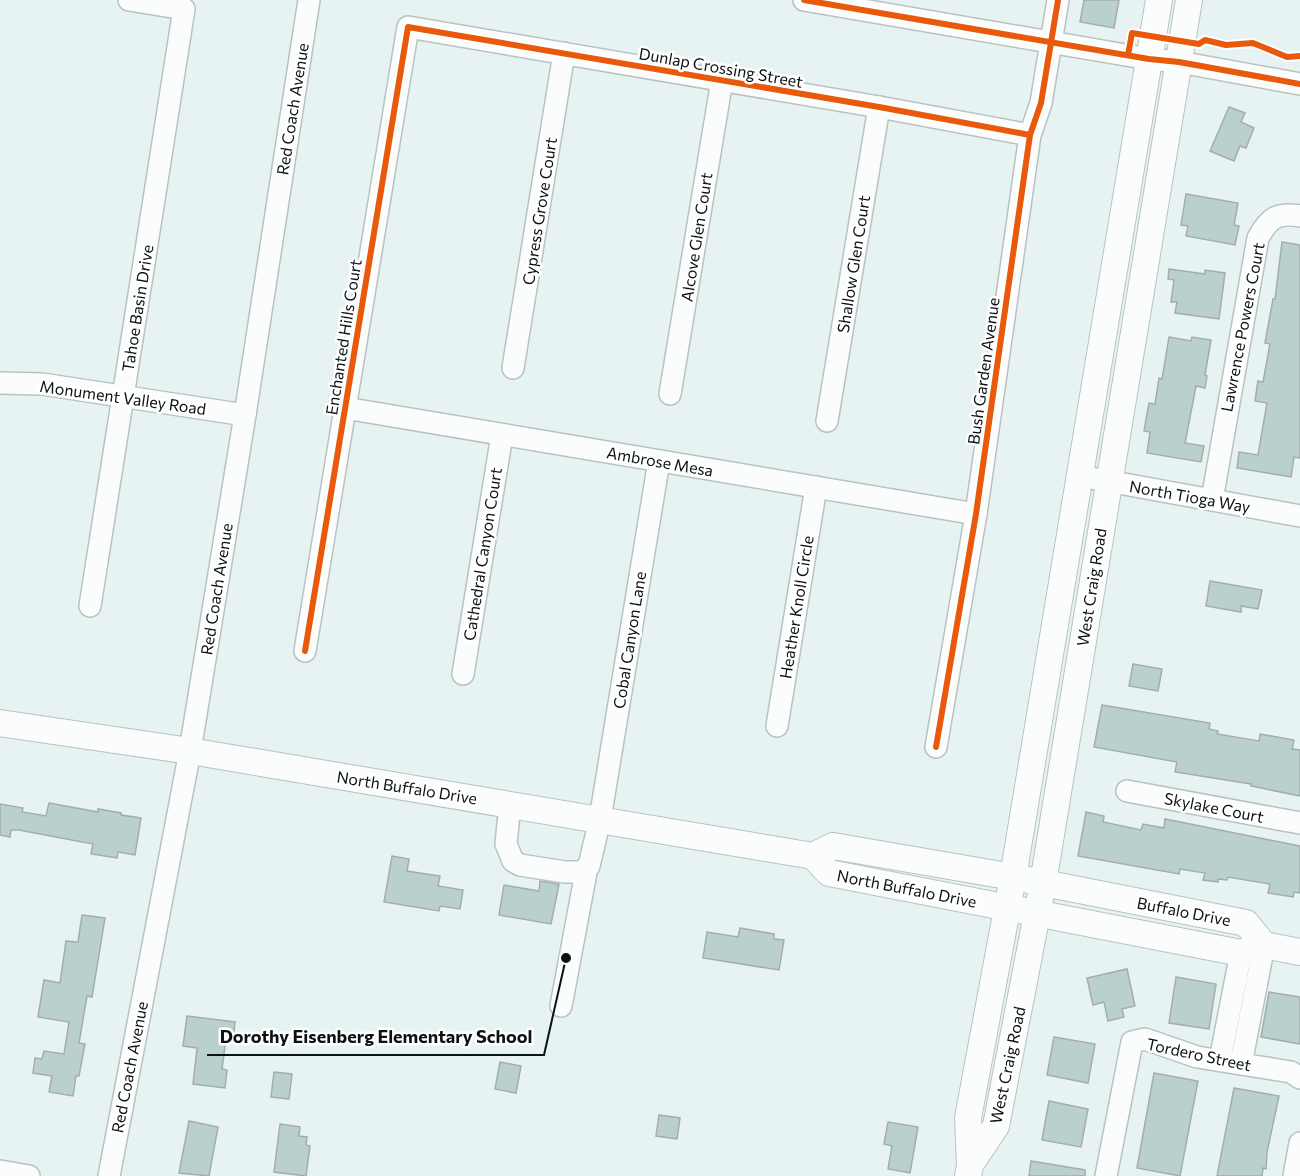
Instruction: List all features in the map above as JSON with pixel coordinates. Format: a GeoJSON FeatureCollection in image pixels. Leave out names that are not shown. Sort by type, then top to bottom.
{"type":"FeatureCollection","features":[{"type":"Feature","properties":{"kind":"main road","name":"West Craig Road"},"geometry":{"type":"LineString","coordinates":[[969,1171],[968,1118],[1013,877],[1159,0]]}},
{"type":"Feature","properties":{"kind":"main road","name":"West Craig Road"},"geometry":{"type":"LineString","coordinates":[[969,1171],[996,1126],[1043,883],[1189,0]]}},
{"type":"Feature","properties":{"kind":"main road","name":"North Buffalo Drive"},"geometry":{"type":"LineString","coordinates":[[0,723],[190,751],[813,855],[833,846],[1013,877]]}},
{"type":"Feature","properties":{"kind":"main road","name":"North Buffalo Drive"},"geometry":{"type":"LineString","coordinates":[[813,855],[830,873],[1008,906]]}},
{"type":"Feature","properties":{"kind":"main road","name":"Buffalo Drive"},"geometry":{"type":"LineString","coordinates":[[1008,906],[1252,949],[1246,923],[1013,877]]}},
{"type":"Feature","properties":{"kind":"main road"},"geometry":{"type":"LineString","coordinates":[[1252,949],[1300,952]]}},
{"type":"Feature","properties":{"kind":"street","name":"Tahoe Basin Drive"},"geometry":{"type":"LineString","coordinates":[[90,606],[183,9],[129,0]]}},
{"type":"Feature","properties":{"kind":"street","name":"Red Coach Avenue"},"geometry":{"type":"LineString","coordinates":[[109,1176],[190,751],[309,0]]}},
{"type":"Feature","properties":{"kind":"street"},"geometry":{"type":"LineString","coordinates":[[804,0],[1300,84]]}},
{"type":"Feature","properties":{"kind":"street","name":"Bush Garden Avenue"},"geometry":{"type":"LineString","coordinates":[[936,747],[976,514],[1030,135],[1041,103],[1058,0]]}},
{"type":"Feature","properties":{"kind":"street","name":"Dunlap Crossing Street"},"geometry":{"type":"LineString","coordinates":[[408,27],[1030,135]]}},
{"type":"Feature","properties":{"kind":"street","name":"Enchanted Hills Court"},"geometry":{"type":"LineString","coordinates":[[305,651],[408,27]]}},
{"type":"Feature","properties":{"kind":"street","name":"Cypress Grove Court"},"geometry":{"type":"LineString","coordinates":[[513,368],[564,54]]}},
{"type":"Feature","properties":{"kind":"street","name":"Alcove Glen Court"},"geometry":{"type":"LineString","coordinates":[[670,394],[722,80]]}},
{"type":"Feature","properties":{"kind":"street","name":"Shallow Glen Court"},"geometry":{"type":"LineString","coordinates":[[827,422],[879,107]]}},
{"type":"Feature","properties":{"kind":"street","name":"Lawrence Powers Court"},"geometry":{"type":"LineString","coordinates":[[1212,500],[1258,238],[1266,224],[1275,217],[1294,215]]}},
{"type":"Feature","properties":{"kind":"street","name":"Monument Valley Road"},"geometry":{"type":"LineString","coordinates":[[0,384],[42,384],[245,415]]}},
{"type":"Feature","properties":{"kind":"street","name":"Ambrose Mesa"},"geometry":{"type":"LineString","coordinates":[[345,408],[976,514]]}},
{"type":"Feature","properties":{"kind":"street","name":"Cathedral Canyon Court"},"geometry":{"type":"LineString","coordinates":[[463,674],[502,435]]}},
{"type":"Feature","properties":{"kind":"street","name":"Cobal Canyon Lane"},"geometry":{"type":"LineString","coordinates":[[561,1006],[587,867],[600,819],[659,461]]}},
{"type":"Feature","properties":{"kind":"street","name":"North Tioga Way"},"geometry":{"type":"LineString","coordinates":[[1080,476],[1300,516]]}},
{"type":"Feature","properties":{"kind":"street","name":"Heather Knoll Circle"},"geometry":{"type":"LineString","coordinates":[[777,726],[816,487]]}},
{"type":"Feature","properties":{"kind":"street","name":"Skylake Court"},"geometry":{"type":"LineString","coordinates":[[1127,791],[1300,823]]}},
{"type":"Feature","properties":{"kind":"street"},"geometry":{"type":"LineString","coordinates":[[510,804],[506,844],[513,861],[520,865],[565,872],[582,872],[587,867]]}},
{"type":"Feature","properties":{"kind":"street"},"geometry":{"type":"LineString","coordinates":[[1230,1062],[1252,949]]}},
{"type":"Feature","properties":{"kind":"street","name":"Tordero Street"},"geometry":{"type":"LineString","coordinates":[[1106,1176],[1132,1042],[1144,1039],[1197,1057],[1291,1072],[1300,1078]]}},
{"type":"Feature","properties":{"kind":"street"},"geometry":{"type":"LineString","coordinates":[[1294,1176],[1300,1143]]}},
{"type":"Feature","properties":{"kind":"street"},"geometry":{"type":"LineString","coordinates":[[0,1171],[29,1176]]}},
{"type":"Feature","properties":{"kind":"building"},"geometry":{"type":"Polygon","coordinates":[[[1084,0],[1119,0],[1114,28],[1080,22],[1084,0]]]}},
{"type":"Feature","properties":{"kind":"building"},"geometry":{"type":"Polygon","coordinates":[[[1229,107],[1245,113],[1241,122],[1254,128],[1246,148],[1240,146],[1234,161],[1210,151],[1229,107]]]}},
{"type":"Feature","properties":{"kind":"building"},"geometry":{"type":"Polygon","coordinates":[[[1186,194],[1238,203],[1234,225],[1239,226],[1235,245],[1186,236],[1188,226],[1181,225],[1186,194]]]}},
{"type":"Feature","properties":{"kind":"building"},"geometry":{"type":"Polygon","coordinates":[[[1282,242],[1300,245],[1300,458],[1294,457],[1291,477],[1237,468],[1239,452],[1258,455],[1267,403],[1255,401],[1258,381],[1263,382],[1270,344],[1265,343],[1273,299],[1275,299],[1282,242]]]}},
{"type":"Feature","properties":{"kind":"building"},"geometry":{"type":"Polygon","coordinates":[[[1169,269],[1205,274],[1205,270],[1225,273],[1219,319],[1175,313],[1177,302],[1171,302],[1174,280],[1168,279],[1169,269]]]}},
{"type":"Feature","properties":{"kind":"building"},"geometry":{"type":"Polygon","coordinates":[[[1169,337],[1191,341],[1192,337],[1211,340],[1205,388],[1196,386],[1185,443],[1204,446],[1201,462],[1147,453],[1150,432],[1144,431],[1149,403],[1155,404],[1169,337]]]}},
{"type":"Feature","properties":{"kind":"building"},"geometry":{"type":"Polygon","coordinates":[[[1210,581],[1262,590],[1258,609],[1241,606],[1241,612],[1206,606],[1210,581]]]}},
{"type":"Feature","properties":{"kind":"building"},"geometry":{"type":"Polygon","coordinates":[[[1133,664],[1162,669],[1158,691],[1129,686],[1133,664]]]}},
{"type":"Feature","properties":{"kind":"building"},"geometry":{"type":"Polygon","coordinates":[[[1102,705],[1210,723],[1209,729],[1218,731],[1217,734],[1259,741],[1260,734],[1294,740],[1292,749],[1300,750],[1300,796],[1251,786],[1251,784],[1175,772],[1177,762],[1094,747],[1102,705]]]}},
{"type":"Feature","properties":{"kind":"building"},"geometry":{"type":"Polygon","coordinates":[[[49,803],[98,812],[98,809],[141,818],[135,855],[118,852],[117,858],[91,854],[93,844],[19,830],[11,830],[10,837],[0,835],[0,804],[23,808],[22,812],[46,816],[49,803]]]}},
{"type":"Feature","properties":{"kind":"building"},"geometry":{"type":"Polygon","coordinates":[[[1086,812],[1104,816],[1103,822],[1141,830],[1143,824],[1164,828],[1165,819],[1300,846],[1300,893],[1294,892],[1293,897],[1268,893],[1270,884],[1228,877],[1227,880],[1218,879],[1218,882],[1203,880],[1205,873],[1180,869],[1179,874],[1078,856],[1086,812]]]}},
{"type":"Feature","properties":{"kind":"building"},"geometry":{"type":"Polygon","coordinates":[[[392,856],[409,859],[407,871],[440,876],[438,886],[463,890],[460,909],[440,906],[439,911],[384,902],[392,856]]]}},
{"type":"Feature","properties":{"kind":"building"},"geometry":{"type":"Polygon","coordinates":[[[540,881],[559,884],[551,924],[499,915],[504,885],[539,891],[540,881]]]}},
{"type":"Feature","properties":{"kind":"building"},"geometry":{"type":"Polygon","coordinates":[[[82,915],[105,918],[92,997],[87,996],[79,1043],[85,1044],[73,1096],[49,1092],[52,1076],[33,1073],[35,1058],[42,1059],[44,1051],[64,1054],[69,1022],[38,1017],[44,980],[60,983],[66,941],[78,942],[82,915]]]}},
{"type":"Feature","properties":{"kind":"building"},"geometry":{"type":"Polygon","coordinates":[[[740,928],[774,934],[774,939],[784,940],[779,970],[703,958],[707,932],[738,937],[740,928]]]}},
{"type":"Feature","properties":{"kind":"building"},"geometry":{"type":"Polygon","coordinates":[[[1127,969],[1135,1006],[1122,1009],[1124,1017],[1108,1021],[1104,1002],[1093,1005],[1087,978],[1127,969]]]}},
{"type":"Feature","properties":{"kind":"building"},"geometry":{"type":"Polygon","coordinates":[[[1176,977],[1216,984],[1209,1029],[1169,1023],[1176,977]]]}},
{"type":"Feature","properties":{"kind":"building"},"geometry":{"type":"Polygon","coordinates":[[[1269,992],[1300,997],[1300,1044],[1261,1037],[1269,992]]]}},
{"type":"Feature","properties":{"kind":"building"},"geometry":{"type":"Polygon","coordinates":[[[187,1016],[235,1022],[233,1040],[226,1039],[222,1069],[227,1070],[225,1088],[193,1084],[197,1048],[183,1046],[187,1016]]]}},
{"type":"Feature","properties":{"kind":"building"},"geometry":{"type":"Polygon","coordinates":[[[1054,1037],[1095,1044],[1088,1083],[1047,1075],[1054,1037]]]}},
{"type":"Feature","properties":{"kind":"building"},"geometry":{"type":"Polygon","coordinates":[[[500,1062],[521,1066],[516,1093],[495,1089],[500,1062]]]}},
{"type":"Feature","properties":{"kind":"building"},"geometry":{"type":"Polygon","coordinates":[[[274,1072],[292,1074],[289,1099],[271,1097],[274,1072]]]}},
{"type":"Feature","properties":{"kind":"building"},"geometry":{"type":"Polygon","coordinates":[[[1154,1073],[1198,1081],[1180,1176],[1137,1168],[1154,1073]]]}},
{"type":"Feature","properties":{"kind":"building"},"geometry":{"type":"Polygon","coordinates":[[[1234,1088],[1279,1096],[1267,1152],[1266,1169],[1263,1168],[1262,1176],[1217,1176],[1234,1088]]]}},
{"type":"Feature","properties":{"kind":"building"},"geometry":{"type":"Polygon","coordinates":[[[1049,1101],[1088,1109],[1081,1147],[1042,1140],[1049,1101]]]}},
{"type":"Feature","properties":{"kind":"building"},"geometry":{"type":"Polygon","coordinates":[[[659,1115],[680,1118],[677,1139],[656,1136],[659,1115]]]}},
{"type":"Feature","properties":{"kind":"building"},"geometry":{"type":"Polygon","coordinates":[[[189,1121],[218,1127],[209,1176],[179,1173],[189,1121]]]}},
{"type":"Feature","properties":{"kind":"building"},"geometry":{"type":"Polygon","coordinates":[[[888,1122],[918,1127],[910,1173],[888,1169],[892,1146],[884,1144],[888,1122]]]}},
{"type":"Feature","properties":{"kind":"building"},"geometry":{"type":"Polygon","coordinates":[[[280,1124],[300,1127],[299,1136],[307,1137],[306,1145],[310,1146],[306,1176],[274,1172],[280,1124]]]}},
{"type":"Feature","properties":{"kind":"building"},"geometry":{"type":"Polygon","coordinates":[[[1031,1161],[1085,1170],[1085,1176],[1029,1176],[1031,1161]]]}},
{"type":"Feature","properties":{"kind":"cycle path"},"geometry":{"type":"LineString","coordinates":[[804,0],[1300,84]]}},
{"type":"Feature","properties":{"kind":"cycle path"},"geometry":{"type":"LineString","coordinates":[[936,747],[976,514],[1030,135],[1041,103],[1058,0]]}},
{"type":"Feature","properties":{"kind":"cycle path"},"geometry":{"type":"LineString","coordinates":[[305,651],[408,27],[1030,135]]}},
{"type":"Feature","properties":{"kind":"cycle path"},"geometry":{"type":"LineString","coordinates":[[1128,55],[1132,33],[1199,44],[1205,40],[1226,45],[1253,43],[1287,57],[1300,56]]}},
{"type":"Feature","properties":{"kind":"place","name":"Dorothy Eisenberg Elementary School"},"geometry":{"type":"Point","coordinates":[566,958]}}]}
